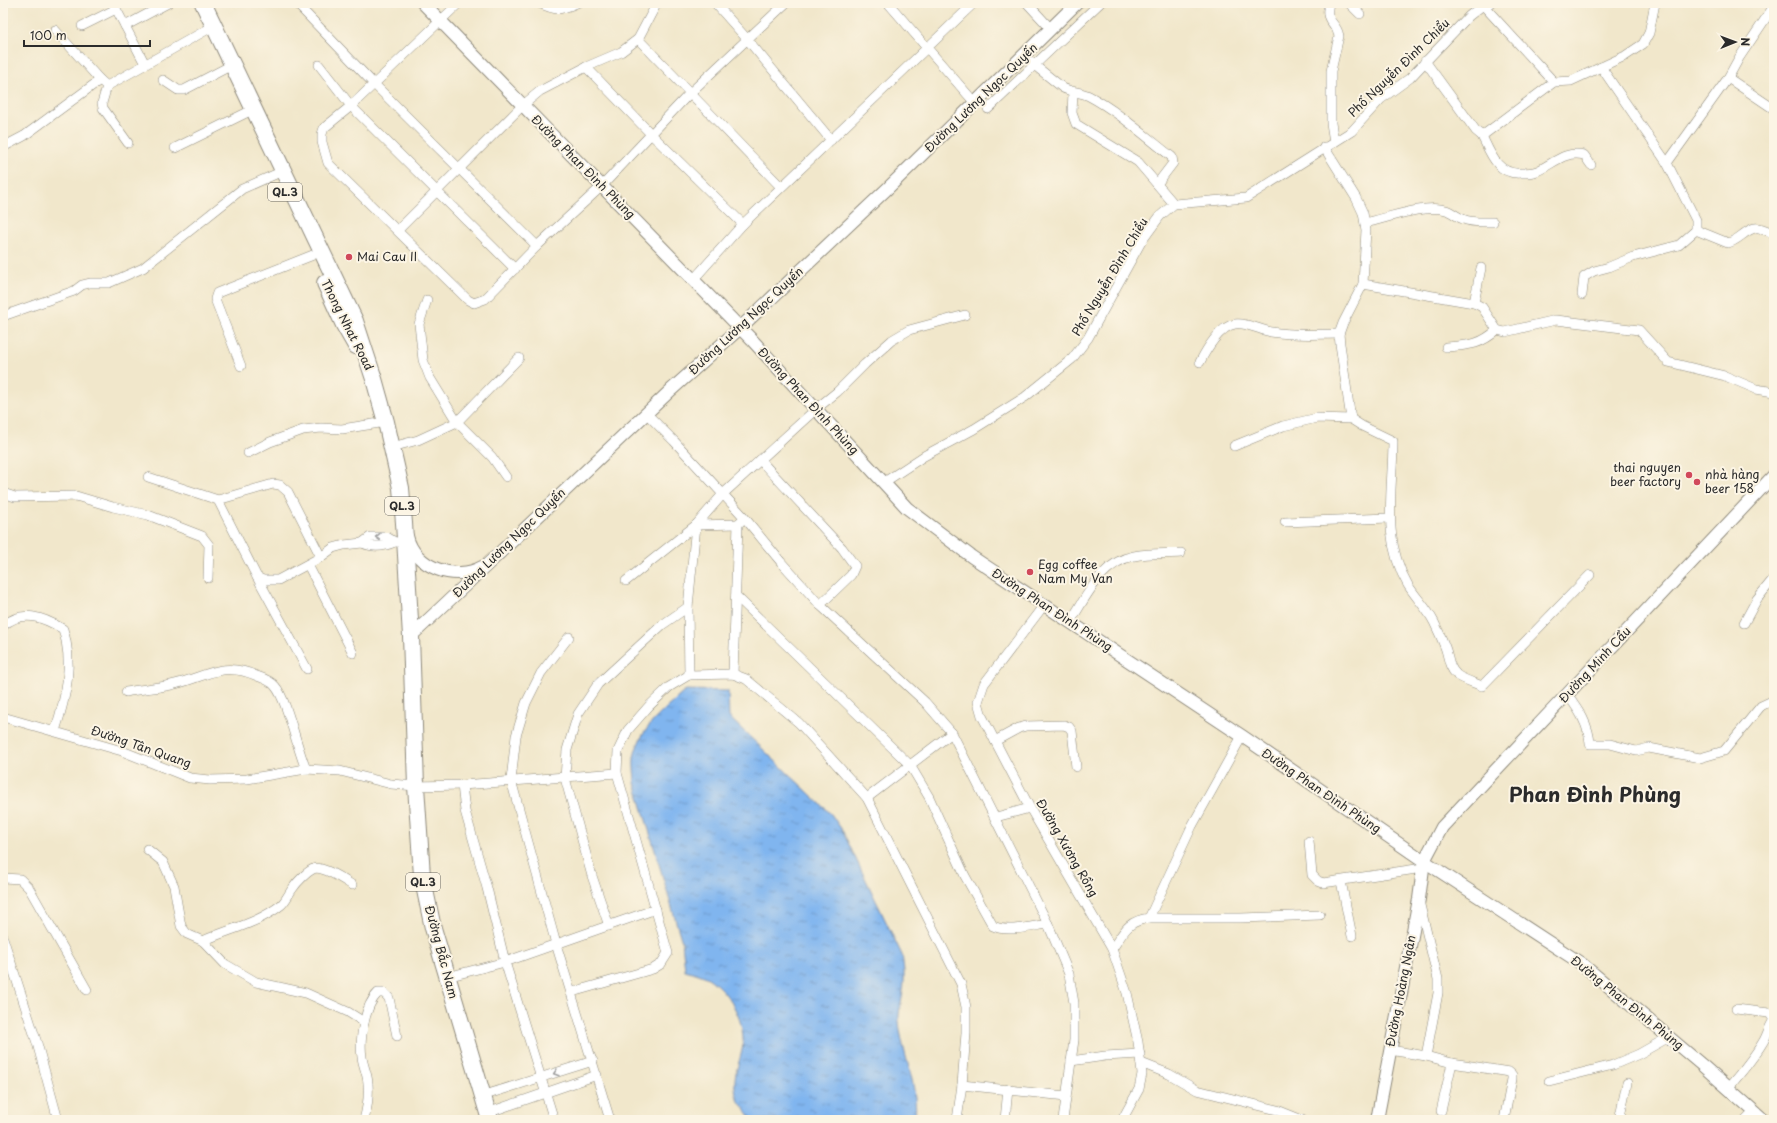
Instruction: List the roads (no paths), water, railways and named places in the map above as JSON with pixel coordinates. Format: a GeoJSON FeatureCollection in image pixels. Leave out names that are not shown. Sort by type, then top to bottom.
{"type":"FeatureCollection","features":[{"type":"Feature","properties":{"kind":"highway","name":"Thong Nhat Road"},"geometry":{"type":"LineString","coordinates":[[199,3],[344,325],[374,379]]}},
{"type":"Feature","properties":{"kind":"highway","name":"Thong Nhat Road"},"geometry":{"type":"LineString","coordinates":[[203,3],[355,321],[374,379]]}},
{"type":"Feature","properties":{"kind":"highway","name":"QL.3"},"geometry":{"type":"LineString","coordinates":[[374,379],[386,422],[401,488],[404,523],[400,542],[410,636]]}},
{"type":"Feature","properties":{"kind":"highway","name":"Đường Bắc Nam"},"geometry":{"type":"LineString","coordinates":[[410,636],[416,786],[422,876],[447,977],[488,1116]]}},
{"type":"Feature","properties":{"kind":"street"},"geometry":{"type":"LineString","coordinates":[[125,26],[168,3]]}},
{"type":"Feature","properties":{"kind":"street"},"geometry":{"type":"LineString","coordinates":[[296,3],[537,246]]}},
{"type":"Feature","properties":{"kind":"street","name":"Đường Phan Đình Phùng"},"geometry":{"type":"LineString","coordinates":[[423,3],[740,328],[907,508],[972,557],[1242,736],[1424,865],[1582,964],[1764,1120]]}},
{"type":"Feature","properties":{"kind":"street"},"geometry":{"type":"LineString","coordinates":[[459,3],[351,106],[324,128],[322,134],[324,153],[328,163],[468,300],[474,302],[485,299],[537,246],[602,186],[690,93],[786,3]]}},
{"type":"Feature","properties":{"kind":"street"},"geometry":{"type":"LineString","coordinates":[[538,3],[554,10],[559,10],[577,3]]}},
{"type":"Feature","properties":{"kind":"street"},"geometry":{"type":"LineString","coordinates":[[398,230],[522,106],[540,90],[586,66],[616,56],[638,39],[657,3]]}},
{"type":"Feature","properties":{"kind":"street"},"geometry":{"type":"LineString","coordinates":[[715,3],[831,140]]}},
{"type":"Feature","properties":{"kind":"street"},"geometry":{"type":"LineString","coordinates":[[888,3],[975,103]]}},
{"type":"Feature","properties":{"kind":"street"},"geometry":{"type":"LineString","coordinates":[[693,280],[743,224],[974,3]]}},
{"type":"Feature","properties":{"kind":"street"},"geometry":{"type":"LineString","coordinates":[[1027,3],[1051,29]]}},
{"type":"Feature","properties":{"kind":"street","name":"Đường Lương Ngọc Quyến"},"geometry":{"type":"LineString","coordinates":[[410,636],[888,188],[1077,3]]}},
{"type":"Feature","properties":{"kind":"street"},"geometry":{"type":"LineString","coordinates":[[988,109],[1100,3]]}},
{"type":"Feature","properties":{"kind":"street"},"geometry":{"type":"LineString","coordinates":[[1329,3],[1327,13],[1328,18],[1338,30],[1339,36],[1331,71],[1331,123],[1334,142]]}},
{"type":"Feature","properties":{"kind":"street"},"geometry":{"type":"LineString","coordinates":[[1348,3],[1360,14]]}},
{"type":"Feature","properties":{"kind":"street"},"geometry":{"type":"LineString","coordinates":[[1482,136],[1554,82],[1571,81],[1625,56],[1643,44],[1649,33],[1655,3]]}},
{"type":"Feature","properties":{"kind":"street"},"geometry":{"type":"LineString","coordinates":[[1486,4],[1554,82]]}},
{"type":"Feature","properties":{"kind":"street","name":"Phố Nguyễn Đình Chiểu"},"geometry":{"type":"LineString","coordinates":[[883,483],[924,456],[974,429],[1025,397],[1072,359],[1088,338],[1141,242],[1160,216],[1174,204],[1246,198],[1324,147],[1352,131],[1382,99],[1410,78],[1469,16],[1486,4]]}},
{"type":"Feature","properties":{"kind":"street"},"geometry":{"type":"LineString","coordinates":[[82,26],[115,6],[145,64]]}},
{"type":"Feature","properties":{"kind":"street"},"geometry":{"type":"LineString","coordinates":[[1667,163],[1728,78],[1739,58],[1774,6]]}},
{"type":"Feature","properties":{"kind":"street"},"geometry":{"type":"LineString","coordinates":[[3,147],[24,136],[104,83],[145,64],[210,28]]}},
{"type":"Feature","properties":{"kind":"street"},"geometry":{"type":"LineString","coordinates":[[55,30],[104,83],[103,108],[128,143]]}},
{"type":"Feature","properties":{"kind":"street"},"geometry":{"type":"LineString","coordinates":[[638,39],[781,187]]}},
{"type":"Feature","properties":{"kind":"street"},"geometry":{"type":"LineString","coordinates":[[1023,56],[1063,88],[1087,95],[1101,103],[1172,157],[1173,163],[1157,184]]}},
{"type":"Feature","properties":{"kind":"street"},"geometry":{"type":"LineString","coordinates":[[1425,61],[1476,131],[1482,136],[1490,154],[1504,171],[1509,173],[1535,172],[1564,156],[1577,153],[1584,155],[1591,165]]}},
{"type":"Feature","properties":{"kind":"street"},"geometry":{"type":"LineString","coordinates":[[319,65],[351,106],[515,269]]}},
{"type":"Feature","properties":{"kind":"street"},"geometry":{"type":"LineString","coordinates":[[586,66],[651,134],[743,224]]}},
{"type":"Feature","properties":{"kind":"street"},"geometry":{"type":"LineString","coordinates":[[163,80],[178,90],[184,90],[228,67]]}},
{"type":"Feature","properties":{"kind":"street"},"geometry":{"type":"LineString","coordinates":[[1601,67],[1667,163],[1696,220],[1696,230]]}},
{"type":"Feature","properties":{"kind":"street"},"geometry":{"type":"LineString","coordinates":[[1728,78],[1774,109]]}},
{"type":"Feature","properties":{"kind":"street"},"geometry":{"type":"LineString","coordinates":[[1074,92],[1072,113],[1076,124],[1138,162],[1174,204]]}},
{"type":"Feature","properties":{"kind":"street"},"geometry":{"type":"LineString","coordinates":[[175,148],[248,112]]}},
{"type":"Feature","properties":{"kind":"street"},"geometry":{"type":"LineString","coordinates":[[1324,147],[1356,198],[1363,213],[1366,230],[1363,284],[1343,323],[1340,334],[1351,419]]}},
{"type":"Feature","properties":{"kind":"street"},"geometry":{"type":"LineString","coordinates":[[3,316],[74,291],[82,285],[90,282],[109,283],[143,268],[242,189],[276,174]]}},
{"type":"Feature","properties":{"kind":"street"},"geometry":{"type":"LineString","coordinates":[[1365,223],[1420,210],[1446,210],[1462,219],[1493,222]]}},
{"type":"Feature","properties":{"kind":"street"},"geometry":{"type":"LineString","coordinates":[[1696,230],[1728,243],[1733,242],[1752,228],[1758,228],[1774,233]]}},
{"type":"Feature","properties":{"kind":"street"},"geometry":{"type":"LineString","coordinates":[[1582,295],[1584,276],[1589,273],[1654,250],[1679,244],[1696,230]]}},
{"type":"Feature","properties":{"kind":"street"},"geometry":{"type":"LineString","coordinates":[[241,366],[215,299],[217,293],[313,255]]}},
{"type":"Feature","properties":{"kind":"street"},"geometry":{"type":"LineString","coordinates":[[1474,303],[1481,268]]}},
{"type":"Feature","properties":{"kind":"street"},"geometry":{"type":"LineString","coordinates":[[1363,284],[1474,303],[1482,307],[1497,330],[1505,332],[1556,320],[1638,330],[1668,362],[1725,376],[1752,387],[1774,392]]}},
{"type":"Feature","properties":{"kind":"street"},"geometry":{"type":"LineString","coordinates":[[427,300],[419,324],[423,360],[430,378],[457,422],[492,457],[506,477]]}},
{"type":"Feature","properties":{"kind":"street"},"geometry":{"type":"LineString","coordinates":[[626,582],[696,525],[723,494],[816,409],[837,392],[892,340],[909,330],[965,315]]}},
{"type":"Feature","properties":{"kind":"street"},"geometry":{"type":"LineString","coordinates":[[1200,362],[1209,346],[1225,329],[1236,324],[1270,332],[1296,335],[1340,334]]}},
{"type":"Feature","properties":{"kind":"street"},"geometry":{"type":"LineString","coordinates":[[1446,346],[1474,344],[1487,339],[1497,330]]}},
{"type":"Feature","properties":{"kind":"street"},"geometry":{"type":"LineString","coordinates":[[392,447],[418,440],[457,422],[520,358]]}},
{"type":"Feature","properties":{"kind":"street"},"geometry":{"type":"LineString","coordinates":[[647,414],[744,517],[781,562],[820,605],[925,702],[952,733],[996,817],[1048,924],[1069,974],[1074,1003],[1074,1040],[1063,1120]]}},
{"type":"Feature","properties":{"kind":"street"},"geometry":{"type":"LineString","coordinates":[[1234,446],[1283,426],[1311,419],[1351,419],[1393,441],[1389,518],[1391,540],[1396,557],[1408,584],[1425,605],[1435,623],[1450,665],[1458,675],[1482,686],[1590,575]]}},
{"type":"Feature","properties":{"kind":"street"},"geometry":{"type":"LineString","coordinates":[[248,453],[270,442],[302,430],[321,428],[342,429],[386,422]]}},
{"type":"Feature","properties":{"kind":"street"},"geometry":{"type":"LineString","coordinates":[[760,460],[842,548],[855,566],[852,575],[820,605]]}},
{"type":"Feature","properties":{"kind":"street","name":"Đường Minh Cầu"},"geometry":{"type":"LineString","coordinates":[[1424,865],[1442,827],[1774,475]]}},
{"type":"Feature","properties":{"kind":"street"},"geometry":{"type":"LineString","coordinates":[[148,477],[218,500],[273,484],[280,485],[288,492],[321,557]]}},
{"type":"Feature","properties":{"kind":"street"},"geometry":{"type":"LineString","coordinates":[[3,493],[15,496],[76,496],[112,507],[148,514],[202,536],[209,545],[208,578]]}},
{"type":"Feature","properties":{"kind":"street"},"geometry":{"type":"LineString","coordinates":[[218,500],[257,577],[307,669]]}},
{"type":"Feature","properties":{"kind":"street"},"geometry":{"type":"LineString","coordinates":[[733,674],[738,524],[744,517]]}},
{"type":"Feature","properties":{"kind":"street"},"geometry":{"type":"LineString","coordinates":[[1285,522],[1389,518]]}},
{"type":"Feature","properties":{"kind":"street"},"geometry":{"type":"LineString","coordinates":[[404,523],[408,539],[416,554],[429,566],[445,572],[461,574],[476,570],[490,562]]}},
{"type":"Feature","properties":{"kind":"street"},"geometry":{"type":"LineString","coordinates":[[696,525],[738,524]]}},
{"type":"Feature","properties":{"kind":"street"},"geometry":{"type":"LineString","coordinates":[[689,674],[688,608],[696,525]]}},
{"type":"Feature","properties":{"kind":"street"},"geometry":{"type":"LineString","coordinates":[[257,577],[263,580],[278,580],[308,565],[333,548],[344,545],[362,543],[369,546],[387,546],[400,542]]}},
{"type":"Feature","properties":{"kind":"street"},"geometry":{"type":"LineString","coordinates":[[1070,622],[1099,577],[1110,566],[1135,555],[1181,553]]}},
{"type":"Feature","properties":{"kind":"street"},"geometry":{"type":"LineString","coordinates":[[308,565],[353,653]]}},
{"type":"Feature","properties":{"kind":"street"},"geometry":{"type":"LineString","coordinates":[[1744,622],[1757,599],[1774,578]]}},
{"type":"Feature","properties":{"kind":"street"},"geometry":{"type":"LineString","coordinates":[[736,596],[910,765],[929,797],[965,876],[993,926],[1001,928],[1022,928],[1048,924]]}},
{"type":"Feature","properties":{"kind":"street","name":"Đường Xương Rồng"},"geometry":{"type":"LineString","coordinates":[[1044,605],[984,684],[978,702],[982,716],[1030,808],[1112,949],[1128,993],[1141,1059],[1139,1089],[1122,1120]]}},
{"type":"Feature","properties":{"kind":"street"},"geometry":{"type":"LineString","coordinates":[[609,926],[592,876],[565,778],[567,750],[578,714],[598,684],[662,625],[688,608]]}},
{"type":"Feature","properties":{"kind":"street"},"geometry":{"type":"LineString","coordinates":[[3,626],[11,618],[20,616],[43,619],[63,630],[69,660],[68,686],[55,731]]}},
{"type":"Feature","properties":{"kind":"street"},"geometry":{"type":"LineString","coordinates":[[569,637],[541,673],[526,703],[516,736],[511,780],[556,944],[572,992],[610,1120]]}},
{"type":"Feature","properties":{"kind":"street"},"geometry":{"type":"LineString","coordinates":[[126,692],[172,685],[218,670],[248,672],[263,678],[275,686],[282,698],[299,754],[306,769]]}},
{"type":"Feature","properties":{"kind":"street"},"geometry":{"type":"LineString","coordinates":[[572,992],[653,969],[661,964],[668,953],[617,773],[618,751],[628,730],[669,687],[689,674],[733,674],[751,683],[799,723],[867,798],[961,984],[966,1007],[966,1032],[962,1085],[957,1120]]}},
{"type":"Feature","properties":{"kind":"street"},"geometry":{"type":"LineString","coordinates":[[1567,694],[1585,723],[1590,744],[1610,744],[1636,751],[1649,748],[1700,758],[1724,751],[1761,706],[1774,700]]}},
{"type":"Feature","properties":{"kind":"street","name":"Đường Tân Quang"},"geometry":{"type":"LineString","coordinates":[[3,717],[122,751],[190,778],[210,780],[248,779],[306,769],[340,771],[391,784],[416,786],[462,785],[511,780],[565,778],[617,773]]}},
{"type":"Feature","properties":{"kind":"street"},"geometry":{"type":"LineString","coordinates":[[995,741],[1019,728],[1026,726],[1069,726],[1072,731],[1076,767]]}},
{"type":"Feature","properties":{"kind":"street"},"geometry":{"type":"LineString","coordinates":[[867,798],[952,733]]}},
{"type":"Feature","properties":{"kind":"street"},"geometry":{"type":"LineString","coordinates":[[1149,918],[1192,826],[1242,736]]}},
{"type":"Feature","properties":{"kind":"street"},"geometry":{"type":"LineString","coordinates":[[462,785],[465,811],[487,888],[505,962],[554,1120]]}},
{"type":"Feature","properties":{"kind":"street"},"geometry":{"type":"LineString","coordinates":[[996,817],[1030,808]]}},
{"type":"Feature","properties":{"kind":"street"},"geometry":{"type":"LineString","coordinates":[[1309,841],[1312,875],[1318,881],[1323,883],[1424,865]]}},
{"type":"Feature","properties":{"kind":"street"},"geometry":{"type":"LineString","coordinates":[[147,849],[163,862],[174,886],[181,926],[187,934],[203,941],[224,964],[256,982],[306,993],[348,1012],[364,1022]]}},
{"type":"Feature","properties":{"kind":"street","name":"Đường Hoàng Ngân"},"geometry":{"type":"LineString","coordinates":[[1377,1120],[1419,899],[1424,865]]}},
{"type":"Feature","properties":{"kind":"street"},"geometry":{"type":"LineString","coordinates":[[203,941],[244,926],[267,915],[282,904],[294,886],[314,869],[320,868],[352,885]]}},
{"type":"Feature","properties":{"kind":"street"},"geometry":{"type":"LineString","coordinates":[[3,878],[20,879],[28,888],[87,990]]}},
{"type":"Feature","properties":{"kind":"street"},"geometry":{"type":"LineString","coordinates":[[1341,881],[1352,936]]}},
{"type":"Feature","properties":{"kind":"street"},"geometry":{"type":"LineString","coordinates":[[1419,899],[1438,979],[1438,993],[1426,1056]]}},
{"type":"Feature","properties":{"kind":"street"},"geometry":{"type":"LineString","coordinates":[[447,977],[505,962],[656,909]]}},
{"type":"Feature","properties":{"kind":"street"},"geometry":{"type":"LineString","coordinates":[[1112,949],[1130,924],[1140,919],[1240,918],[1320,915]]}},
{"type":"Feature","properties":{"kind":"street"},"geometry":{"type":"LineString","coordinates":[[3,938],[37,1043],[58,1120]]}},
{"type":"Feature","properties":{"kind":"street"},"geometry":{"type":"LineString","coordinates":[[364,1120],[366,1113],[368,1083],[362,1056],[364,1022],[372,999],[378,993],[384,993],[389,998],[398,1036]]}},
{"type":"Feature","properties":{"kind":"street"},"geometry":{"type":"LineString","coordinates":[[1728,1088],[1752,1060],[1772,1032],[1771,1023],[1774,1020],[1769,1012],[1736,1009]]}},
{"type":"Feature","properties":{"kind":"street"},"geometry":{"type":"LineString","coordinates":[[1549,1081],[1613,1065],[1639,1054],[1669,1037]]}},
{"type":"Feature","properties":{"kind":"street"},"geometry":{"type":"LineString","coordinates":[[1390,1050],[1426,1056],[1452,1063],[1509,1072],[1512,1075],[1504,1120]]}},
{"type":"Feature","properties":{"kind":"street"},"geometry":{"type":"LineString","coordinates":[[1071,1061],[1104,1056],[1141,1059],[1197,1090],[1277,1110],[1302,1120]]}},
{"type":"Feature","properties":{"kind":"street"},"geometry":{"type":"LineString","coordinates":[[482,1096],[593,1061]]}},
{"type":"Feature","properties":{"kind":"street"},"geometry":{"type":"LineString","coordinates":[[1441,1111],[1452,1063]]}},
{"type":"Feature","properties":{"kind":"street"},"geometry":{"type":"LineString","coordinates":[[488,1116],[546,1092],[597,1075]]}},
{"type":"Feature","properties":{"kind":"street"},"geometry":{"type":"LineString","coordinates":[[1619,1120],[1627,1083]]}},
{"type":"Feature","properties":{"kind":"street"},"geometry":{"type":"LineString","coordinates":[[962,1085],[1066,1096]]}},
{"type":"Feature","properties":{"kind":"street"},"geometry":{"type":"LineString","coordinates":[[1005,1120],[1008,1089]]}},
{"type":"Feature","properties":{"kind":"street"},"geometry":{"type":"LineString","coordinates":[[1746,1120],[1754,1111]]}},
{"type":"Feature","properties":{"kind":"water"},"geometry":{"type":"Polygon","coordinates":[[[686,690],[728,691],[729,717],[831,814],[842,830],[902,955],[904,982],[899,1021],[903,1046],[915,1094],[915,1120],[752,1120],[737,1098],[735,1082],[736,1071],[743,1043],[741,1024],[729,998],[716,984],[708,978],[685,970],[682,942],[635,783],[634,758],[641,738],[654,720],[686,690]]]}},
{"type":"Feature","properties":{"kind":"place","name":"Mai Cau II"},"geometry":{"type":"Point","coordinates":[349,257]}},
{"type":"Feature","properties":{"kind":"place","name":"thai nguyen beer factory"},"geometry":{"type":"Point","coordinates":[1689,475]}},
{"type":"Feature","properties":{"kind":"place","name":"nhà hàng beer 158"},"geometry":{"type":"Point","coordinates":[1697,482]}},
{"type":"Feature","properties":{"kind":"place","name":"Egg coffee Nam My Van"},"geometry":{"type":"Point","coordinates":[1030,572]}},
{"type":"Feature","properties":{"kind":"district","name":"Phan Đình Phùng"},"geometry":{"type":"Point","coordinates":[1595,795]}}]}
